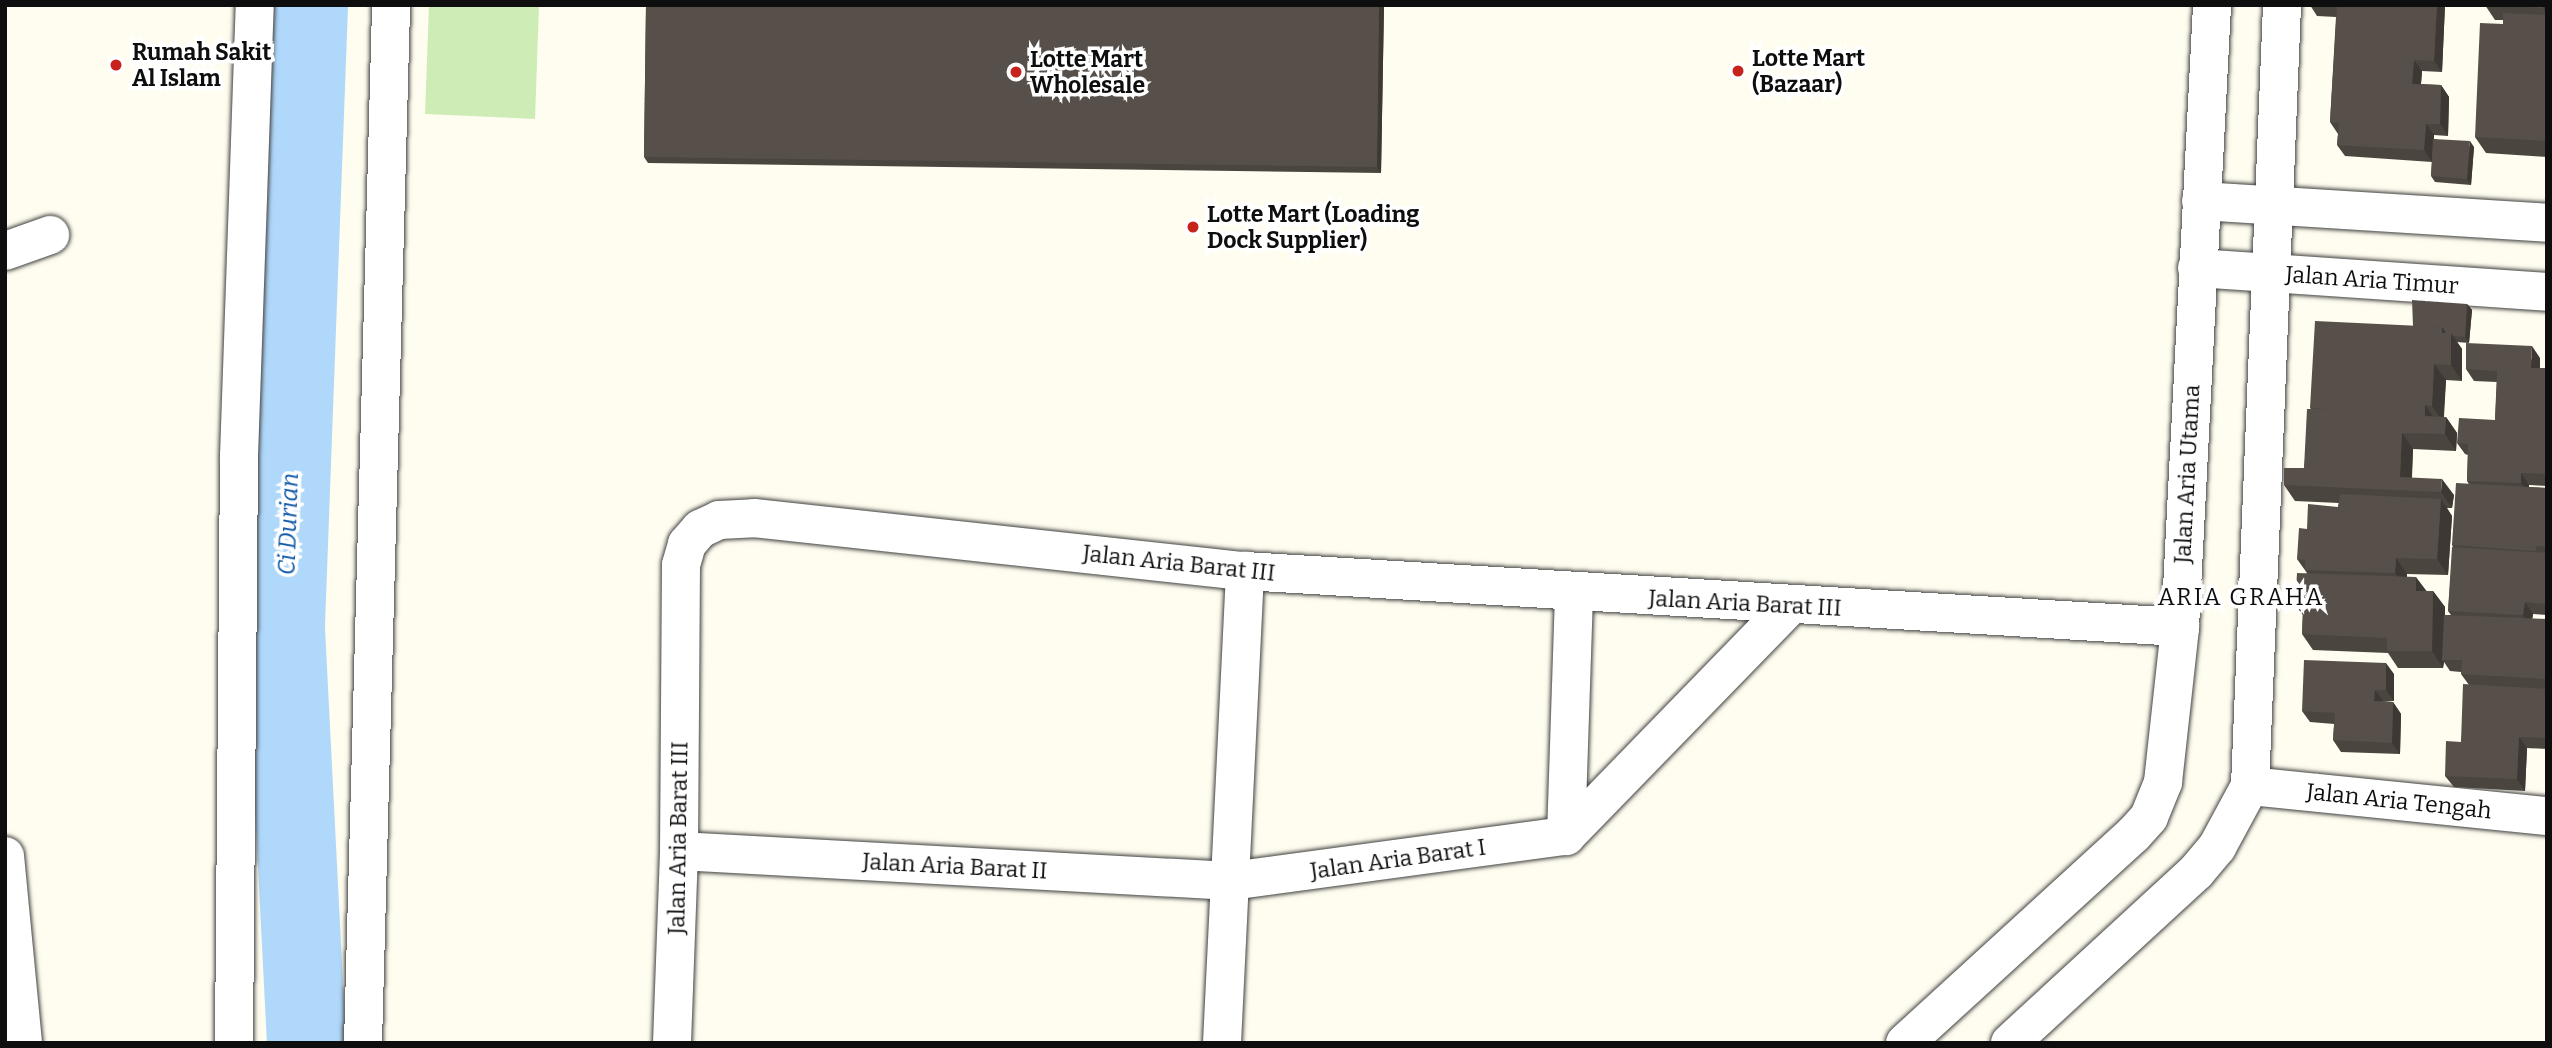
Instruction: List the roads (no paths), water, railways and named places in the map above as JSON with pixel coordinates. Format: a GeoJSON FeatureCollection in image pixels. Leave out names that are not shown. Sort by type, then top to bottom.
{"type":"FeatureCollection","features":[{"type":"Feature","properties":{"kind":"street"},"geometry":{"type":"LineString","coordinates":[[234,1043],[240,456],[255,5]]}},
{"type":"Feature","properties":{"kind":"street"},"geometry":{"type":"LineString","coordinates":[[363,1043],[391,5]]}},
{"type":"Feature","properties":{"kind":"street","name":"Jalan Aria Utama"},"geometry":{"type":"LineString","coordinates":[[1905,1043],[2149,817],[2163,782],[2180,627],[2212,5]]}},
{"type":"Feature","properties":{"kind":"street"},"geometry":{"type":"LineString","coordinates":[[2010,1043],[2196,872],[2222,838],[2250,786],[2282,5]]}},
{"type":"Feature","properties":{"kind":"street"},"geometry":{"type":"LineString","coordinates":[[2201,201],[2273,208],[2547,223]]}},
{"type":"Feature","properties":{"kind":"street"},"geometry":{"type":"LineString","coordinates":[[5,251],[50,235]]}},
{"type":"Feature","properties":{"kind":"street","name":"Jalan Aria Timur"},"geometry":{"type":"LineString","coordinates":[[2197,268],[2547,292]]}},
{"type":"Feature","properties":{"kind":"street","name":"Jalan Aria Barat III"},"geometry":{"type":"LineString","coordinates":[[672,1043],[679,851],[681,565],[687,544],[700,529],[719,520],[754,519],[1245,571],[1574,594],[2180,627]]}},
{"type":"Feature","properties":{"kind":"street"},"geometry":{"type":"LineString","coordinates":[[1223,1043],[1245,571]]}},
{"type":"Feature","properties":{"kind":"street"},"geometry":{"type":"LineString","coordinates":[[1566,836],[1574,594]]}},
{"type":"Feature","properties":{"kind":"street"},"geometry":{"type":"LineString","coordinates":[[1566,836],[1790,606]]}},
{"type":"Feature","properties":{"kind":"street","name":"Jalan Aria Tengah"},"geometry":{"type":"LineString","coordinates":[[2250,786],[2547,816]]}},
{"type":"Feature","properties":{"kind":"street","name":"Jalan Aria Barat I"},"geometry":{"type":"LineString","coordinates":[[1231,881],[1566,836]]}},
{"type":"Feature","properties":{"kind":"street","name":"Jalan Aria Barat II"},"geometry":{"type":"LineString","coordinates":[[679,851],[1231,881]]}},
{"type":"Feature","properties":{"kind":"street"},"geometry":{"type":"LineString","coordinates":[[5,856],[12,998],[23,1043]]}},
{"type":"Feature","properties":{"kind":"waterway","name":"Ci Durian"},"geometry":{"type":"LineString","coordinates":[[306,1043],[285,624],[308,5]]}},
{"type":"Feature","properties":{"kind":"place","name":"Rumah Sakit Al Islam"},"geometry":{"type":"Point","coordinates":[116,65]}},
{"type":"Feature","properties":{"kind":"place","name":"Lotte Mart (Bazaar)"},"geometry":{"type":"Point","coordinates":[1738,71]}},
{"type":"Feature","properties":{"kind":"place","name":"Lotte Mart Wholesale"},"geometry":{"type":"Point","coordinates":[1016,72]}},
{"type":"Feature","properties":{"kind":"place","name":"Lotte Mart (Loading Dock Supplier)"},"geometry":{"type":"Point","coordinates":[1193,227]}},
{"type":"Feature","properties":{"kind":"district","name":"ARIA GRAHA"},"geometry":{"type":"Point","coordinates":[2241,598]}}]}
